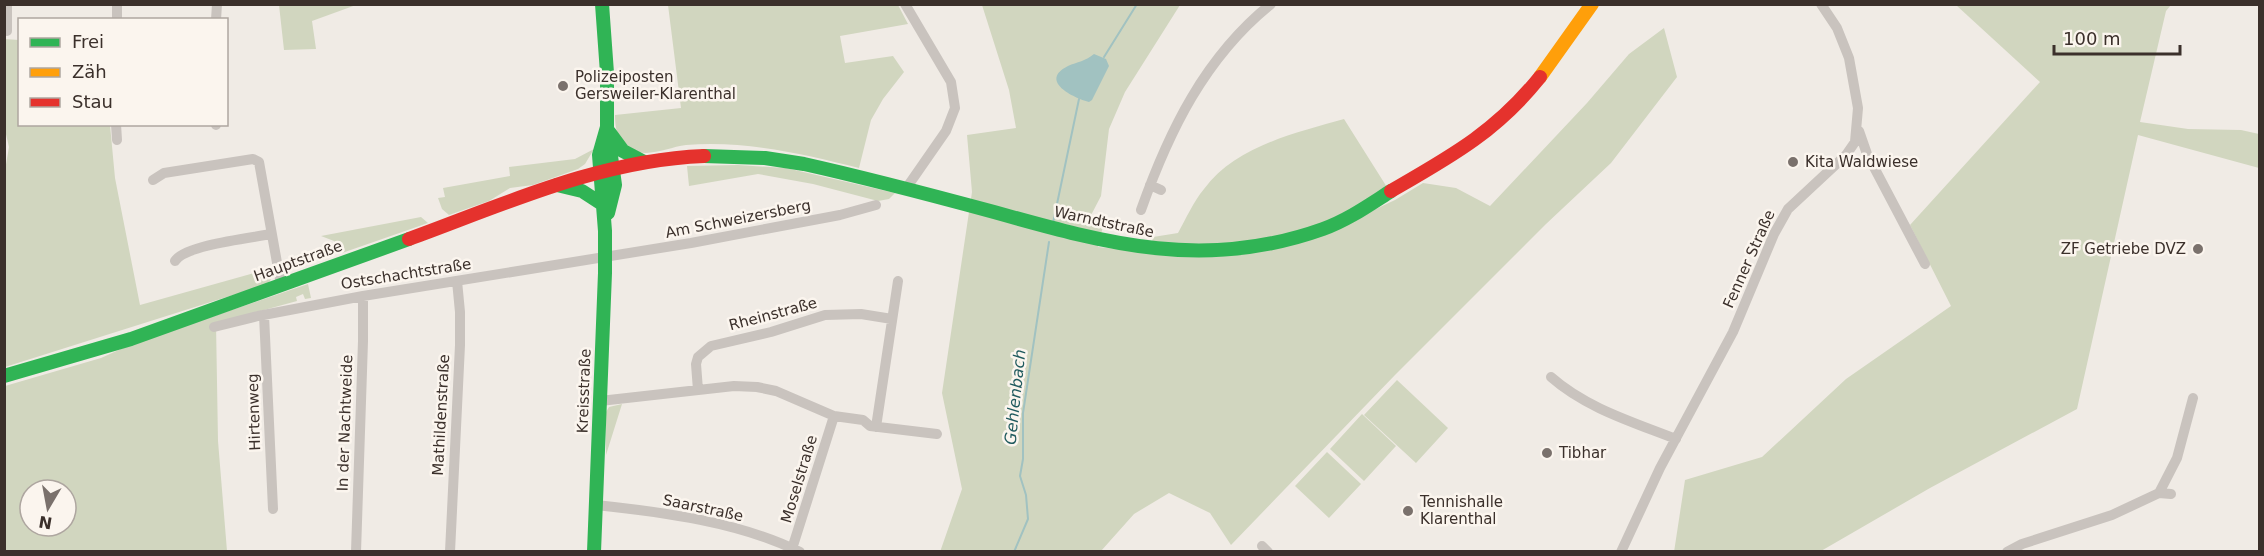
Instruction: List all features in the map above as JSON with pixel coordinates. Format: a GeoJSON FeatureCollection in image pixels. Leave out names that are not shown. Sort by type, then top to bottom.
{"type":"FeatureCollection","features":[{"type":"Feature","properties":{"kind":"main road","name":"Kreisstraße"},"geometry":{"type":"LineString","coordinates":[[602,4],[606,37],[607,129],[599,155],[615,185],[604,231]]}},
{"type":"Feature","properties":{"kind":"main road","name":"Warndtstraße"},"geometry":{"type":"LineString","coordinates":[[606,169],[644,162],[696,157],[787,161],[1133,248],[1209,252],[1248,248],[1284,240],[1344,220],[1461,151],[1511,112],[1560,53],[1592,4]]}},
{"type":"Feature","properties":{"kind":"main road"},"geometry":{"type":"LineString","coordinates":[[607,129],[621,150],[644,162]]}},
{"type":"Feature","properties":{"kind":"main road","name":"Kreisstraße"},"geometry":{"type":"LineString","coordinates":[[594,552],[604,258],[602,204],[606,169]]}},
{"type":"Feature","properties":{"kind":"main road","name":"Hauptstraße"},"geometry":{"type":"LineString","coordinates":[[4,376],[131,339],[606,169]]}},
{"type":"Feature","properties":{"kind":"main road"},"geometry":{"type":"LineString","coordinates":[[557,185],[582,191],[602,204]]}},
{"type":"Feature","properties":{"kind":"street"},"geometry":{"type":"LineString","coordinates":[[6,4],[7,31]]}},
{"type":"Feature","properties":{"kind":"street"},"geometry":{"type":"LineString","coordinates":[[905,4],[951,82],[955,108],[946,131],[905,190]]}},
{"type":"Feature","properties":{"kind":"street"},"geometry":{"type":"LineString","coordinates":[[1141,210],[1175,125],[1217,57],[1271,4]]}},
{"type":"Feature","properties":{"kind":"street","name":"Fenner Straße"},"geometry":{"type":"LineString","coordinates":[[1621,552],[1660,468],[1733,332],[1788,209],[1846,155],[1855,142],[1858,128],[1857,108],[1849,58],[1837,28],[1821,4]]}},
{"type":"Feature","properties":{"kind":"street"},"geometry":{"type":"LineString","coordinates":[[116,126],[117,140]]}},
{"type":"Feature","properties":{"kind":"street"},"geometry":{"type":"LineString","coordinates":[[1858,128],[1867,154],[1925,264]]}},
{"type":"Feature","properties":{"kind":"street"},"geometry":{"type":"LineString","coordinates":[[153,180],[164,173],[253,159],[259,162],[281,285]]}},
{"type":"Feature","properties":{"kind":"street"},"geometry":{"type":"LineString","coordinates":[[1150,185],[1161,190]]}},
{"type":"Feature","properties":{"kind":"street","name":"Am Schweizersberg"},"geometry":{"type":"LineString","coordinates":[[604,258],[840,215],[876,205]]}},
{"type":"Feature","properties":{"kind":"street"},"geometry":{"type":"LineString","coordinates":[[175,261],[178,256],[197,249],[271,234]]}},
{"type":"Feature","properties":{"kind":"street","name":"Ostschachtstraße"},"geometry":{"type":"LineString","coordinates":[[214,327],[363,296],[604,258]]}},
{"type":"Feature","properties":{"kind":"street","name":"Mathildenstraße"},"geometry":{"type":"LineString","coordinates":[[450,552],[460,345],[457,281]]}},
{"type":"Feature","properties":{"kind":"street"},"geometry":{"type":"LineString","coordinates":[[876,427],[898,281]]}},
{"type":"Feature","properties":{"kind":"street","name":"In der Nachtweide"},"geometry":{"type":"LineString","coordinates":[[356,552],[363,296]]}},
{"type":"Feature","properties":{"kind":"street","name":"Rheinstraße"},"geometry":{"type":"LineString","coordinates":[[698,390],[696,364],[698,357],[711,346],[771,332],[825,315],[861,314],[892,319]]}},
{"type":"Feature","properties":{"kind":"street","name":"Hirtenweg"},"geometry":{"type":"LineString","coordinates":[[264,315],[273,508]]}},
{"type":"Feature","properties":{"kind":"street"},"geometry":{"type":"LineString","coordinates":[[1551,377],[1582,399],[1676,439]]}},
{"type":"Feature","properties":{"kind":"street"},"geometry":{"type":"LineString","coordinates":[[600,401],[734,386],[757,387],[776,391],[834,416],[863,420],[870,426],[937,434]]}},
{"type":"Feature","properties":{"kind":"street"},"geometry":{"type":"LineString","coordinates":[[2159,493],[2177,458],[2193,398]]}},
{"type":"Feature","properties":{"kind":"street","name":"Moselstraße"},"geometry":{"type":"LineString","coordinates":[[795,550],[834,416]]}},
{"type":"Feature","properties":{"kind":"street"},"geometry":{"type":"LineString","coordinates":[[2007,552],[2022,544],[2112,515],[2159,493],[2171,494]]}},
{"type":"Feature","properties":{"kind":"street","name":"Saarstraße"},"geometry":{"type":"LineString","coordinates":[[596,505],[719,525],[795,550]]}},
{"type":"Feature","properties":{"kind":"green space"},"geometry":{"type":"Polygon","coordinates":[[[279,4],[356,5],[312,21],[316,49],[284,50],[279,4]]]}},
{"type":"Feature","properties":{"kind":"green space"},"geometry":{"type":"Polygon","coordinates":[[[668,5],[898,5],[908,24],[840,36],[845,63],[893,56],[904,72],[883,99],[871,120],[859,168],[795,153],[752,146],[686,145],[645,153],[632,150],[623,144],[618,136],[615,115],[681,108],[668,5]]]}},
{"type":"Feature","properties":{"kind":"green space"},"geometry":{"type":"Polygon","coordinates":[[[982,5],[1180,5],[1125,92],[1109,129],[1101,196],[1089,219],[1103,226],[1098,247],[1183,256],[1346,223],[1395,200],[1423,183],[1456,188],[1490,206],[1587,103],[1629,54],[1664,28],[1677,77],[1611,163],[1546,224],[1395,375],[1231,545],[1210,513],[1169,493],[1134,514],[1101,551],[940,552],[962,489],[942,393],[972,192],[967,135],[1016,128],[1009,90],[982,5]]]}},
{"type":"Feature","properties":{"kind":"green space"},"geometry":{"type":"Polygon","coordinates":[[[1956,5],[2171,5],[2166,11],[2140,122],[2188,129],[2241,130],[2259,134],[2259,168],[2138,135],[2077,409],[1930,488],[1821,551],[1674,552],[1685,480],[1762,457],[1846,379],[1951,306],[1910,225],[2040,82],[1956,5]]]}},
{"type":"Feature","properties":{"kind":"green space"},"geometry":{"type":"Polygon","coordinates":[[[4,39],[18,40],[18,126],[110,126],[115,178],[140,305],[265,270],[269,272],[271,279],[268,284],[5,367],[4,176],[9,147],[5,130],[4,39]]]}},
{"type":"Feature","properties":{"kind":"green space"},"geometry":{"type":"Polygon","coordinates":[[[1344,119],[1390,192],[1342,218],[1248,245],[1151,247],[1153,237],[1178,233],[1200,194],[1217,174],[1232,162],[1268,143],[1344,119]]]}},
{"type":"Feature","properties":{"kind":"green space"},"geometry":{"type":"Polygon","coordinates":[[[594,149],[585,164],[578,169],[533,185],[510,188],[489,201],[449,215],[442,209],[438,198],[445,197],[443,188],[510,176],[509,167],[575,159],[594,149]]]}},
{"type":"Feature","properties":{"kind":"green space"},"geometry":{"type":"Polygon","coordinates":[[[738,165],[786,168],[895,193],[889,199],[878,201],[813,184],[758,174],[689,186],[687,166],[738,165]]]}},
{"type":"Feature","properties":{"kind":"green space"},"geometry":{"type":"Polygon","coordinates":[[[421,217],[428,223],[342,253],[334,241],[321,236],[421,217]]]}},
{"type":"Feature","properties":{"kind":"green space"},"geometry":{"type":"Polygon","coordinates":[[[308,284],[311,298],[305,299],[303,294],[296,297],[297,301],[216,323],[218,441],[227,551],[5,552],[5,386],[101,358],[132,344],[308,284]]]}},
{"type":"Feature","properties":{"kind":"green space"},"geometry":{"type":"Polygon","coordinates":[[[1397,380],[1448,428],[1416,463],[1364,415],[1397,380]]]}},
{"type":"Feature","properties":{"kind":"green space"},"geometry":{"type":"Polygon","coordinates":[[[622,404],[606,455],[606,412],[609,407],[622,404]]]}},
{"type":"Feature","properties":{"kind":"green space"},"geometry":{"type":"Polygon","coordinates":[[[1362,414],[1396,446],[1364,481],[1330,449],[1362,414]]]}},
{"type":"Feature","properties":{"kind":"green space"},"geometry":{"type":"Polygon","coordinates":[[[1327,452],[1361,484],[1329,518],[1295,486],[1327,452]]]}},
{"type":"Feature","properties":{"kind":"water"},"geometry":{"type":"Polygon","coordinates":[[[1094,54],[1106,59],[1109,66],[1089,102],[1068,93],[1058,83],[1057,77],[1068,66],[1094,54]]]}},
{"type":"Feature","properties":{"kind":"waterway","name":"Gehlenbach"},"geometry":{"type":"LineString","coordinates":[[1104,57],[1137,4]]}},
{"type":"Feature","properties":{"kind":"waterway","name":"Gehlenbach"},"geometry":{"type":"LineString","coordinates":[[1053,223],[1079,99]]}},
{"type":"Feature","properties":{"kind":"waterway","name":"Gehlenbach"},"geometry":{"type":"LineString","coordinates":[[1014,552],[1028,519],[1026,495],[1020,476],[1023,459],[1023,413],[1049,242]]}},
{"type":"Feature","properties":{"kind":"traffic: fast"},"geometry":{"type":"LineString","coordinates":[[602,4],[607,73],[607,127],[615,185],[608,213]]}},
{"type":"Feature","properties":{"kind":"traffic: fast"},"geometry":{"type":"LineString","coordinates":[[594,552],[605,273],[605,231],[599,155],[607,127]]}},
{"type":"Feature","properties":{"kind":"traffic: fast"},"geometry":{"type":"LineString","coordinates":[[609,132],[623,151],[644,162]]}},
{"type":"Feature","properties":{"kind":"traffic: fast"},"geometry":{"type":"LineString","coordinates":[[704,156],[765,158],[804,164],[1117,243],[1198,251],[1238,249],[1280,242],[1323,229],[1350,217],[1391,191]]}},
{"type":"Feature","properties":{"kind":"traffic: fast"},"geometry":{"type":"LineString","coordinates":[[557,185],[582,191],[602,204]]}},
{"type":"Feature","properties":{"kind":"traffic: fast"},"geometry":{"type":"LineString","coordinates":[[4,376],[131,339],[409,239]]}},
{"type":"Feature","properties":{"kind":"traffic: slow"},"geometry":{"type":"LineString","coordinates":[[1540,77],[1592,4]]}},
{"type":"Feature","properties":{"kind":"traffic: jam"},"geometry":{"type":"LineString","coordinates":[[1391,191],[1471,142],[1506,113],[1540,77]]}},
{"type":"Feature","properties":{"kind":"traffic: jam"},"geometry":{"type":"LineString","coordinates":[[409,239],[517,198],[590,175],[665,159],[704,156]]}},
{"type":"Feature","properties":{"kind":"place","name":"Polizeiposten Gersweiler-Klarenthal"},"geometry":{"type":"Point","coordinates":[563,86]}},
{"type":"Feature","properties":{"kind":"place","name":"Kita Waldwiese"},"geometry":{"type":"Point","coordinates":[1793,162]}},
{"type":"Feature","properties":{"kind":"place","name":"ZF Getriebe DVZ"},"geometry":{"type":"Point","coordinates":[2198,249]}},
{"type":"Feature","properties":{"kind":"place","name":"Tibhar"},"geometry":{"type":"Point","coordinates":[1547,453]}},
{"type":"Feature","properties":{"kind":"place","name":"Tennishalle Klarenthal"},"geometry":{"type":"Point","coordinates":[1408,511]}}]}
